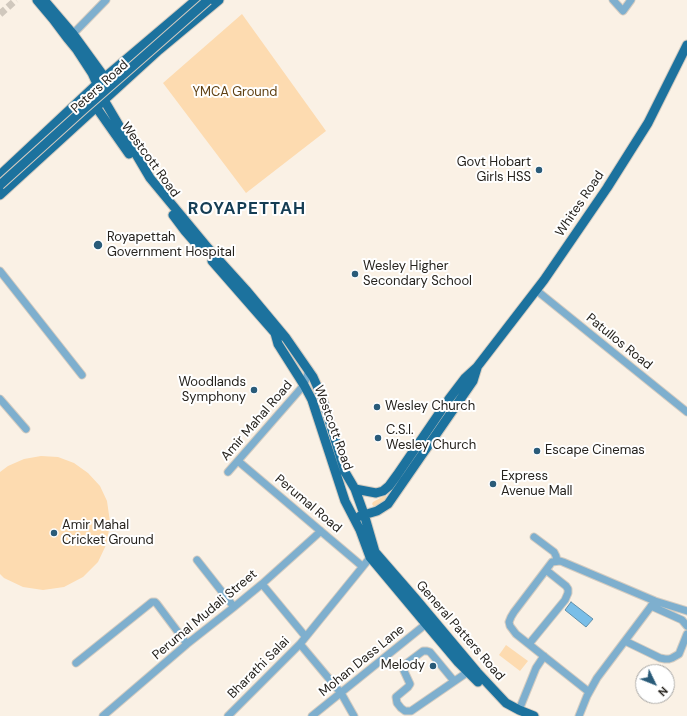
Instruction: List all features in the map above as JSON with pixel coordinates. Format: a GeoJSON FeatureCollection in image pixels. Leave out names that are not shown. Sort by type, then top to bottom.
{"type":"FeatureCollection","features":[{"type":"Feature","properties":{"kind":"main road"},"geometry":{"type":"LineString","coordinates":[[37,0],[70,36],[92,74],[97,84],[96,107]]}},
{"type":"Feature","properties":{"kind":"main road"},"geometry":{"type":"LineString","coordinates":[[44,0],[70,36],[105,78],[104,100]]}},
{"type":"Feature","properties":{"kind":"main road","name":"Peters Road"},"geometry":{"type":"LineString","coordinates":[[0,174],[97,84],[196,0]]}},
{"type":"Feature","properties":{"kind":"main road"},"geometry":{"type":"LineString","coordinates":[[5,186],[84,109],[208,0]]}},
{"type":"Feature","properties":{"kind":"main road","name":"Peters Road"},"geometry":{"type":"LineString","coordinates":[[0,195],[5,186],[159,50],[219,0]]}},
{"type":"Feature","properties":{"kind":"main road","name":"Whites Road"},"geometry":{"type":"LineString","coordinates":[[354,489],[376,493],[383,491],[389,486],[449,399],[465,378],[477,367],[536,290],[607,188],[646,126],[687,45]]}},
{"type":"Feature","properties":{"kind":"main road","name":"Westcott Road"},"geometry":{"type":"LineString","coordinates":[[104,100],[150,178],[281,332],[313,376],[322,396],[345,472],[364,514],[372,554]]}},
{"type":"Feature","properties":{"kind":"main road","name":"Westcott Road"},"geometry":{"type":"LineString","coordinates":[[96,107],[185,231],[275,333],[278,344],[312,400],[345,501],[372,554]]}},
{"type":"Feature","properties":{"kind":"main road","name":"Whites Road"},"geometry":{"type":"LineString","coordinates":[[364,514],[377,511],[388,504],[473,381],[477,367]]}},
{"type":"Feature","properties":{"kind":"main road"},"geometry":{"type":"LineString","coordinates":[[354,518],[364,514]]}},
{"type":"Feature","properties":{"kind":"main road","name":"General Patters Road"},"geometry":{"type":"LineString","coordinates":[[372,554],[426,624],[468,672],[498,703],[519,713],[534,716]]}},
{"type":"Feature","properties":{"kind":"main road","name":"General Patters Road"},"geometry":{"type":"LineString","coordinates":[[372,554],[415,598],[477,672],[506,703],[519,713]]}},
{"type":"Feature","properties":{"kind":"street"},"geometry":{"type":"LineString","coordinates":[[70,36],[106,0]]}},
{"type":"Feature","properties":{"kind":"street"},"geometry":{"type":"LineString","coordinates":[[613,0],[623,11],[631,0]]}},
{"type":"Feature","properties":{"kind":"street"},"geometry":{"type":"LineString","coordinates":[[0,174],[5,186]]}},
{"type":"Feature","properties":{"kind":"street"},"geometry":{"type":"LineString","coordinates":[[0,271],[82,375]]}},
{"type":"Feature","properties":{"kind":"street","name":"Patullos Road"},"geometry":{"type":"LineString","coordinates":[[536,290],[687,412]]}},
{"type":"Feature","properties":{"kind":"street"},"geometry":{"type":"LineString","coordinates":[[304,385],[309,370]]}},
{"type":"Feature","properties":{"kind":"street","name":"Amir Mahal Road"},"geometry":{"type":"LineString","coordinates":[[228,472],[304,385]]}},
{"type":"Feature","properties":{"kind":"street"},"geometry":{"type":"LineString","coordinates":[[0,398],[26,429]]}},
{"type":"Feature","properties":{"kind":"street","name":"Perumal Road"},"geometry":{"type":"LineString","coordinates":[[238,461],[362,566]]}},
{"type":"Feature","properties":{"kind":"street","name":"Perumal Mudali Street"},"geometry":{"type":"LineString","coordinates":[[103,716],[187,644],[262,584],[321,530]]}},
{"type":"Feature","properties":{"kind":"street"},"geometry":{"type":"LineString","coordinates":[[534,536],[554,552],[557,561]]}},
{"type":"Feature","properties":{"kind":"street","name":"Bharathi Salai"},"geometry":{"type":"LineString","coordinates":[[228,716],[300,644],[372,554]]}},
{"type":"Feature","properties":{"kind":"street"},"geometry":{"type":"LineString","coordinates":[[197,560],[234,607]]}},
{"type":"Feature","properties":{"kind":"street"},"geometry":{"type":"LineString","coordinates":[[588,692],[513,631],[509,622],[510,617],[552,562],[564,562],[653,603],[682,620],[687,626]]}},
{"type":"Feature","properties":{"kind":"street"},"geometry":{"type":"LineString","coordinates":[[529,644],[565,600],[568,593],[566,586],[546,570]]}},
{"type":"Feature","properties":{"kind":"street"},"geometry":{"type":"LineString","coordinates":[[262,584],[305,636]]}},
{"type":"Feature","properties":{"kind":"street"},"geometry":{"type":"LineString","coordinates":[[76,663],[152,602],[157,604],[187,644]]}},
{"type":"Feature","properties":{"kind":"street"},"geometry":{"type":"LineString","coordinates":[[653,603],[687,611]]}},
{"type":"Feature","properties":{"kind":"street"},"geometry":{"type":"LineString","coordinates":[[579,716],[588,692],[597,678],[653,603]]}},
{"type":"Feature","properties":{"kind":"street","name":"Mohan Dass Lane"},"geometry":{"type":"LineString","coordinates":[[312,716],[426,624]]}},
{"type":"Feature","properties":{"kind":"street"},"geometry":{"type":"LineString","coordinates":[[625,641],[660,658],[669,659],[679,654],[687,634]]}},
{"type":"Feature","properties":{"kind":"street"},"geometry":{"type":"LineString","coordinates":[[300,644],[341,693],[354,716]]}},
{"type":"Feature","properties":{"kind":"street"},"geometry":{"type":"LineString","coordinates":[[454,681],[430,652],[423,651],[404,667],[404,671],[410,684],[408,688],[396,697],[397,703],[405,711],[411,711],[468,672]]}},
{"type":"Feature","properties":{"kind":"street"},"geometry":{"type":"LineString","coordinates":[[519,713],[536,668],[544,656]]}},
{"type":"Feature","properties":{"kind":"green space","name":"YMCA Ground"},"geometry":{"type":"Polygon","coordinates":[[[242,14],[326,131],[246,193],[163,83],[242,14]]]}},
{"type":"Feature","properties":{"kind":"green space","name":"Amir Mahal Cricket Ground"},"geometry":{"type":"Polygon","coordinates":[[[41,456],[58,457],[74,463],[88,473],[100,486],[107,501],[110,522],[107,543],[98,562],[83,577],[64,587],[43,590],[23,587],[4,578],[0,574],[0,472],[8,466],[24,459],[41,456]]]}},
{"type":"Feature","properties":{"kind":"green space"},"geometry":{"type":"Polygon","coordinates":[[[384,496],[387,497],[380,509],[375,508],[372,504],[373,502],[384,496]]]}},
{"type":"Feature","properties":{"kind":"green space"},"geometry":{"type":"Polygon","coordinates":[[[506,645],[528,661],[520,671],[499,655],[506,645]]]}},
{"type":"Feature","properties":{"kind":"water"},"geometry":{"type":"Polygon","coordinates":[[[571,602],[593,619],[586,627],[565,610],[571,602]]]}},
{"type":"Feature","properties":{"kind":"tunnel"},"geometry":{"type":"LineString","coordinates":[[0,14],[16,0]]}},
{"type":"Feature","properties":{"kind":"place","name":"Govt Hobart Girls HSS"},"geometry":{"type":"Point","coordinates":[539,170]}},
{"type":"Feature","properties":{"kind":"place","name":"Royapettah Government Hospital"},"geometry":{"type":"Point","coordinates":[98,245]}},
{"type":"Feature","properties":{"kind":"place","name":"Wesley Higher Secondary School"},"geometry":{"type":"Point","coordinates":[355,274]}},
{"type":"Feature","properties":{"kind":"place","name":"Woodlands Symphony"},"geometry":{"type":"Point","coordinates":[254,390]}},
{"type":"Feature","properties":{"kind":"place","name":"Wesley Church"},"geometry":{"type":"Point","coordinates":[377,407]}},
{"type":"Feature","properties":{"kind":"place","name":"C.S.I. Wesley Church"},"geometry":{"type":"Point","coordinates":[378,438]}},
{"type":"Feature","properties":{"kind":"place","name":"Escape Cinemas"},"geometry":{"type":"Point","coordinates":[537,451]}},
{"type":"Feature","properties":{"kind":"place","name":"Express Avenue Mall"},"geometry":{"type":"Point","coordinates":[493,484]}},
{"type":"Feature","properties":{"kind":"place","name":"Amir Mahal Cricket Ground"},"geometry":{"type":"Point","coordinates":[54,533]}},
{"type":"Feature","properties":{"kind":"place","name":"Melody"},"geometry":{"type":"Point","coordinates":[433,666]}},
{"type":"Feature","properties":{"kind":"district","name":"ROYAPETTAH"},"geometry":{"type":"Point","coordinates":[247,210]}}]}
